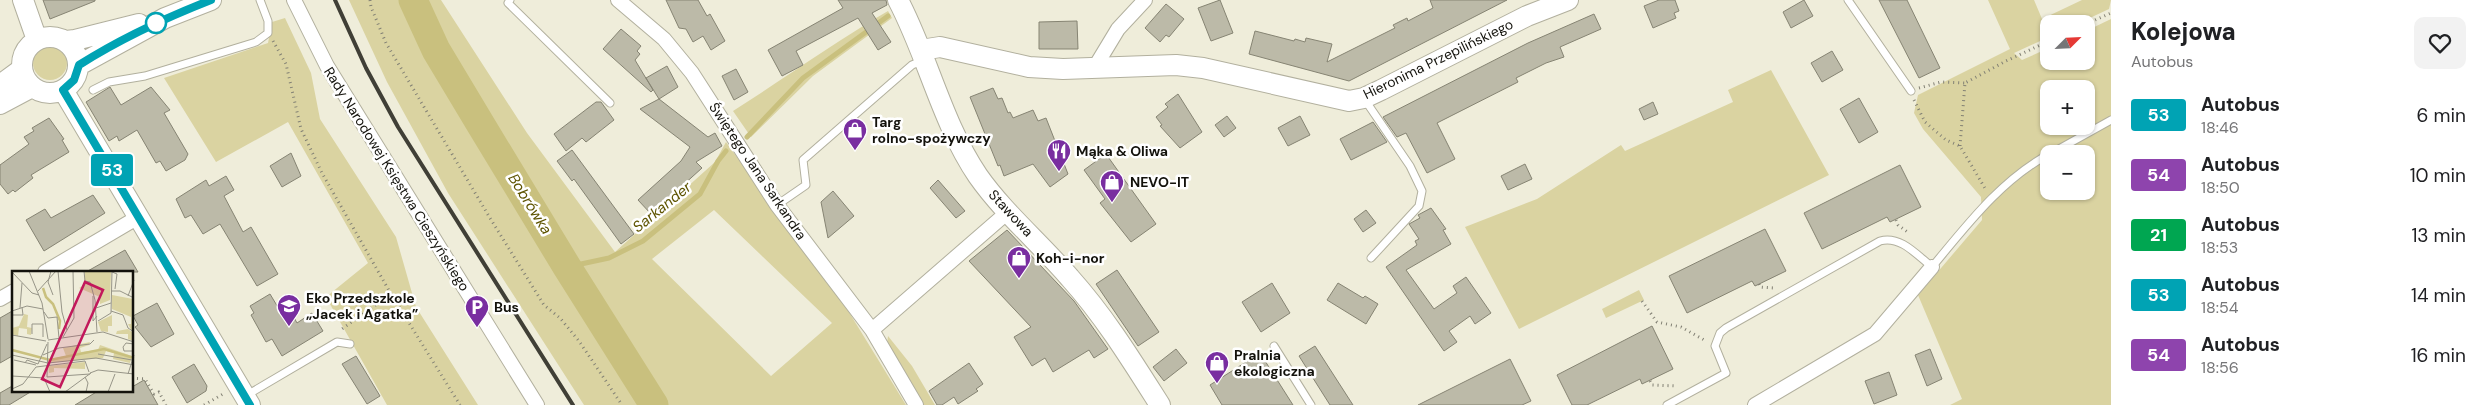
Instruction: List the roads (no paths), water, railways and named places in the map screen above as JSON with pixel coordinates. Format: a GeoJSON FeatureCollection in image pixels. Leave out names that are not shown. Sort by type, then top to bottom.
{"type":"FeatureCollection","features":[{"type":"Feature","properties":{"kind":"street"},"geometry":{"type":"LineString","coordinates":[[23,0],[37,40]]}},
{"type":"Feature","properties":{"kind":"street","name":"Rady Narodowej Księstwa Cieszyńskiego"},"geometry":{"type":"LineString","coordinates":[[294,0],[327,66],[537,405]]}},
{"type":"Feature","properties":{"kind":"street","name":"Świętego Jana Sarkandra"},"geometry":{"type":"LineString","coordinates":[[618,0],[664,40],[692,73],[777,205],[872,330],[916,405]]}},
{"type":"Feature","properties":{"kind":"street","name":"Stawowa"},"geometry":{"type":"LineString","coordinates":[[898,0],[956,136],[978,176],[1072,279],[1111,328],[1160,405]]}},
{"type":"Feature","properties":{"kind":"street"},"geometry":{"type":"LineString","coordinates":[[1095,67],[1118,29],[1145,0]]}},
{"type":"Feature","properties":{"kind":"street","name":"Hieronima Przepilińskiego"},"geometry":{"type":"LineString","coordinates":[[923,55],[940,47],[1029,67],[1063,69],[1176,65],[1203,68],[1349,100],[1364,98],[1527,16],[1568,0]]}},
{"type":"Feature","properties":{"kind":"street"},"geometry":{"type":"LineString","coordinates":[[79,65],[165,18],[206,2]]}},
{"type":"Feature","properties":{"kind":"street"},"geometry":{"type":"LineString","coordinates":[[66,41],[77,56],[79,65],[74,80],[63,90],[47,93],[32,87],[27,82],[22,69],[24,53],[37,40],[50,36],[66,41],[165,18]]}},
{"type":"Feature","properties":{"kind":"street"},"geometry":{"type":"LineString","coordinates":[[0,85],[22,69]]}},
{"type":"Feature","properties":{"kind":"street"},"geometry":{"type":"LineString","coordinates":[[0,104],[32,87]]}},
{"type":"Feature","properties":{"kind":"street"},"geometry":{"type":"LineString","coordinates":[[63,90],[140,216],[240,398]]}},
{"type":"Feature","properties":{"kind":"street"},"geometry":{"type":"LineString","coordinates":[[872,330],[1009,212]]}},
{"type":"Feature","properties":{"kind":"street"},"geometry":{"type":"LineString","coordinates":[[47,271],[140,216]]}},
{"type":"Feature","properties":{"kind":"street"},"geometry":{"type":"LineString","coordinates":[[1755,405],[1875,334],[1932,267]]}},
{"type":"Feature","properties":{"kind":"street"},"geometry":{"type":"LineString","coordinates":[[0,299],[12,292]]}},
{"type":"Feature","properties":{"kind":"lane"},"geometry":{"type":"LineString","coordinates":[[92,90],[109,82],[145,76],[256,42],[268,33],[268,21],[260,0]]}},
{"type":"Feature","properties":{"kind":"lane"},"geometry":{"type":"LineString","coordinates":[[510,0],[508,3],[610,103]]}},
{"type":"Feature","properties":{"kind":"lane"},"geometry":{"type":"LineString","coordinates":[[1848,0],[1911,91]]}},
{"type":"Feature","properties":{"kind":"lane"},"geometry":{"type":"LineString","coordinates":[[777,205],[806,185],[803,160],[923,55]]}},
{"type":"Feature","properties":{"kind":"lane"},"geometry":{"type":"LineString","coordinates":[[1364,98],[1410,166],[1422,191],[1419,206],[1371,258]]}},
{"type":"Feature","properties":{"kind":"lane"},"geometry":{"type":"LineString","coordinates":[[2065,145],[2111,120]]}},
{"type":"Feature","properties":{"kind":"lane"},"geometry":{"type":"LineString","coordinates":[[1667,405],[1726,373],[1715,346],[1720,333],[1726,328],[1888,238],[1904,244],[1932,267],[1990,198],[2010,180],[2040,160]]}},
{"type":"Feature","properties":{"kind":"lane"},"geometry":{"type":"LineString","coordinates":[[240,398],[337,342],[350,344]]}},
{"type":"Feature","properties":{"kind":"lane"},"geometry":{"type":"LineString","coordinates":[[1274,346],[1311,405]]}},
{"type":"Feature","properties":{"kind":"waterway","name":"Bobrówka"},"geometry":{"type":"LineString","coordinates":[[413,0],[436,50],[567,267],[654,405]]}},
{"type":"Feature","properties":{"kind":"waterway","name":"Sarkander"},"geometry":{"type":"LineString","coordinates":[[747,137],[803,78],[888,16]]}},
{"type":"Feature","properties":{"kind":"waterway","name":"Sarkander"},"geometry":{"type":"LineString","coordinates":[[567,267],[609,258],[643,241],[700,194],[718,161],[726,151]]}},
{"type":"Feature","properties":{"kind":"railway"},"geometry":{"type":"LineString","coordinates":[[335,0],[366,68],[398,127],[573,405]]}},
{"type":"Feature","properties":{"kind":"place","name":"Targ rolno-spożywczy"},"geometry":{"type":"Point","coordinates":[855,151]}},
{"type":"Feature","properties":{"kind":"place","name":"Mąka & Oliwa"},"geometry":{"type":"Point","coordinates":[1059,172]}},
{"type":"Feature","properties":{"kind":"place","name":"NEVO-IT"},"geometry":{"type":"Point","coordinates":[1112,203]}},
{"type":"Feature","properties":{"kind":"place","name":"Koh-i-nor"},"geometry":{"type":"Point","coordinates":[1019,279]}},
{"type":"Feature","properties":{"kind":"place","name":"Eko Przedszkole „Jacek i Agatka”"},"geometry":{"type":"Point","coordinates":[289,327]}},
{"type":"Feature","properties":{"kind":"place","name":"Bus"},"geometry":{"type":"Point","coordinates":[477,328]}},
{"type":"Feature","properties":{"kind":"place","name":"Pralnia ekologiczna"},"geometry":{"type":"Point","coordinates":[1217,384]}}]}
